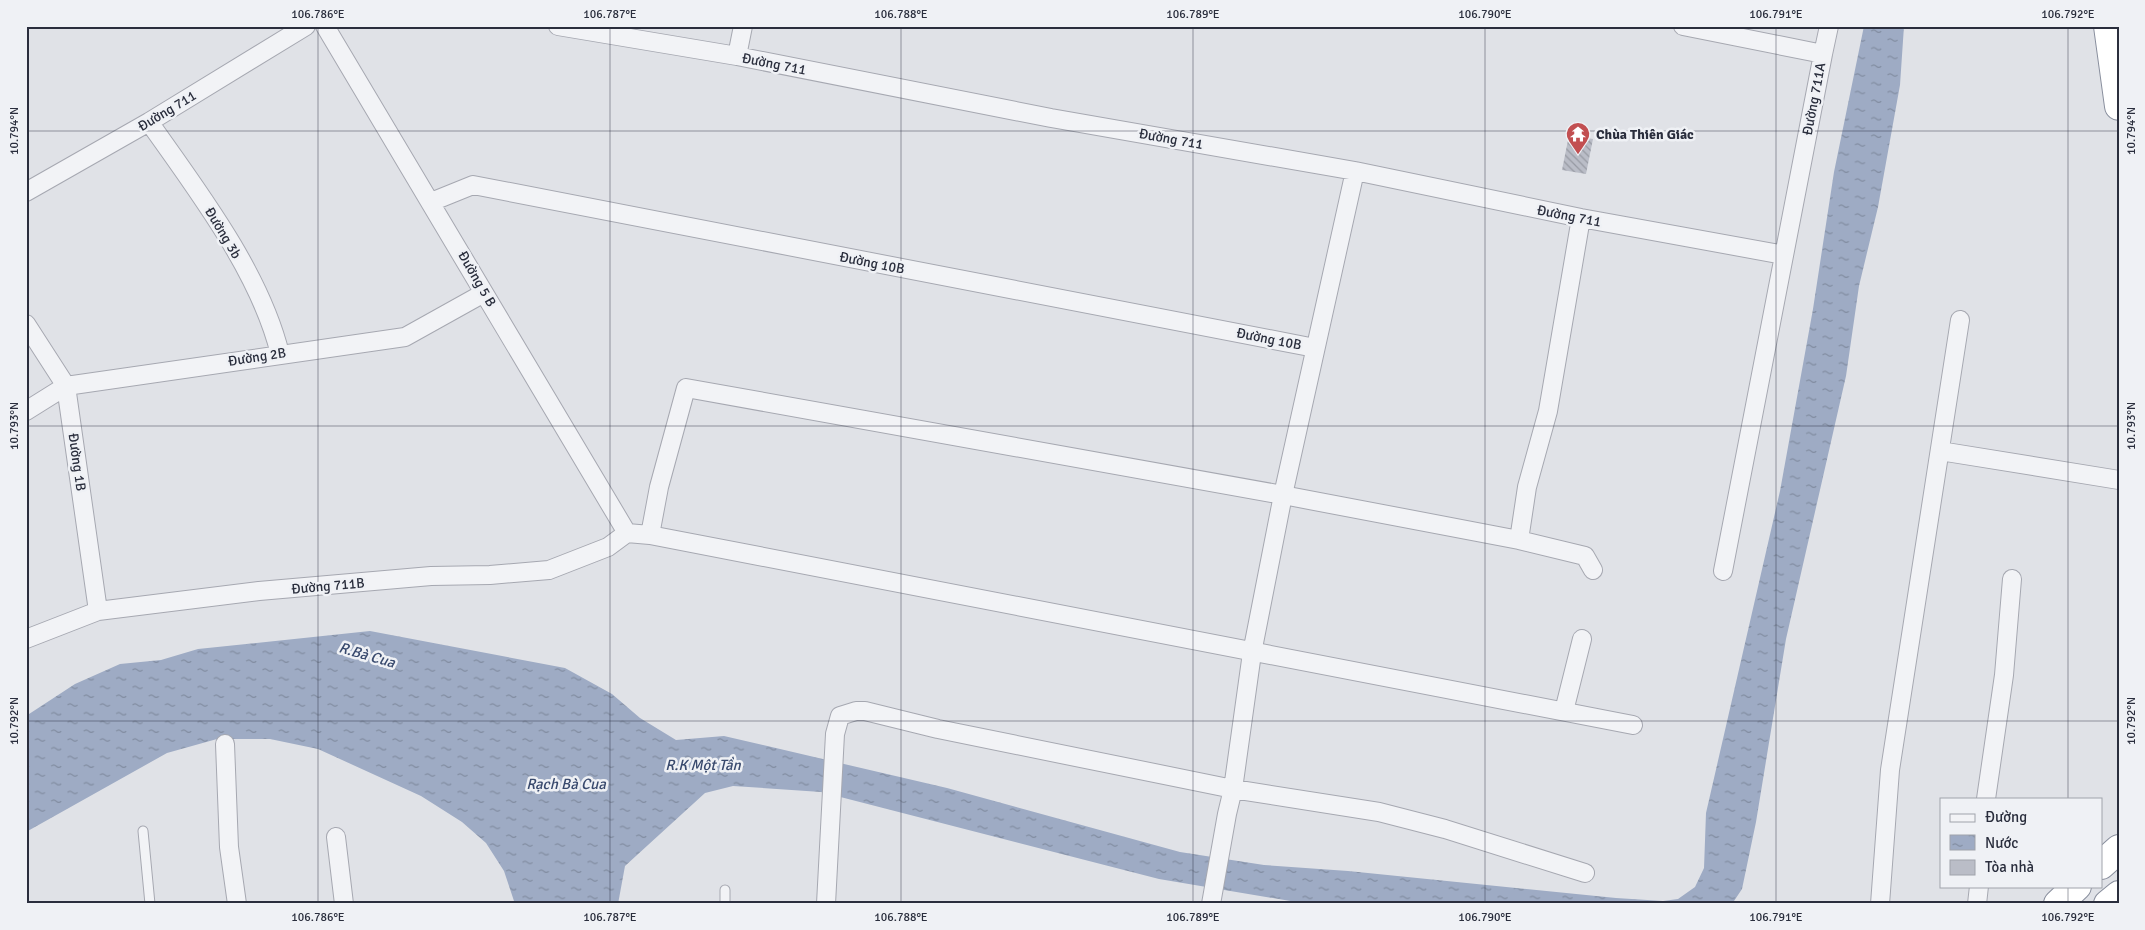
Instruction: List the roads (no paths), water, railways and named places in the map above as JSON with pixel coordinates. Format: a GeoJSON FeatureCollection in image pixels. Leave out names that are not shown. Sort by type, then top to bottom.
{"type":"FeatureCollection","features":[{"type":"Feature","properties":{"kind":"highway"},"geometry":{"type":"LineString","coordinates":[[2108,26],[2119,106]]}},
{"type":"Feature","properties":{"kind":"highway"},"geometry":{"type":"LineString","coordinates":[[2102,864],[2119,849]]}},
{"type":"Feature","properties":{"kind":"highway"},"geometry":{"type":"LineString","coordinates":[[2058,904],[2075,888]]}},
{"type":"Feature","properties":{"kind":"highway"},"geometry":{"type":"LineString","coordinates":[[2108,904],[2119,895]]}},
{"type":"Feature","properties":{"kind":"street","name":"Đường 711"},"geometry":{"type":"LineString","coordinates":[[26,192],[149,122],[306,26]]}},
{"type":"Feature","properties":{"kind":"street","name":"Đường 5 B"},"geometry":{"type":"LineString","coordinates":[[325,26],[627,533]]}},
{"type":"Feature","properties":{"kind":"street","name":"Đường 711"},"geometry":{"type":"LineString","coordinates":[[558,26],[737,56],[1051,118],[1354,171],[1581,218],[1784,255]]}},
{"type":"Feature","properties":{"kind":"street"},"geometry":{"type":"LineString","coordinates":[[737,56],[743,26]]}},
{"type":"Feature","properties":{"kind":"street","name":"Đường 711A"},"geometry":{"type":"LineString","coordinates":[[1683,26],[1823,54],[1723,571]]}},
{"type":"Feature","properties":{"kind":"street"},"geometry":{"type":"LineString","coordinates":[[1823,54],[1829,26]]}},
{"type":"Feature","properties":{"kind":"street","name":"Đường 3b"},"geometry":{"type":"LineString","coordinates":[[149,122],[221,225],[273,323],[280,354]]}},
{"type":"Feature","properties":{"kind":"street"},"geometry":{"type":"LineString","coordinates":[[1211,904],[1226,814],[1233,789],[1252,653],[1283,495],[1354,171]]}},
{"type":"Feature","properties":{"kind":"street","name":"Đường 10B"},"geometry":{"type":"LineString","coordinates":[[431,202],[473,185],[1315,348]]}},
{"type":"Feature","properties":{"kind":"street"},"geometry":{"type":"LineString","coordinates":[[1519,540],[1527,487],[1548,411],[1581,218]]}},
{"type":"Feature","properties":{"kind":"street","name":"Đường 2B"},"geometry":{"type":"LineString","coordinates":[[26,411],[66,386],[406,337],[484,293]]}},
{"type":"Feature","properties":{"kind":"street"},"geometry":{"type":"LineString","coordinates":[[1880,904],[1890,770],[1960,320]]}},
{"type":"Feature","properties":{"kind":"street","name":"Đường 1B"},"geometry":{"type":"LineString","coordinates":[[26,324],[66,386],[98,611]]}},
{"type":"Feature","properties":{"kind":"street"},"geometry":{"type":"LineString","coordinates":[[650,535],[659,487],[686,388],[1283,495],[1519,540],[1585,556],[1593,570]]}},
{"type":"Feature","properties":{"kind":"street"},"geometry":{"type":"LineString","coordinates":[[1940,451],[2119,480]]}},
{"type":"Feature","properties":{"kind":"street"},"geometry":{"type":"LineString","coordinates":[[627,533],[650,535],[1252,653],[1633,725]]}},
{"type":"Feature","properties":{"kind":"street","name":"Đường 711B"},"geometry":{"type":"LineString","coordinates":[[26,639],[98,611],[259,591],[431,576],[490,575],[549,570],[608,548],[627,533]]}},
{"type":"Feature","properties":{"kind":"street"},"geometry":{"type":"LineString","coordinates":[[1986,798],[2004,675],[2012,579]]}},
{"type":"Feature","properties":{"kind":"street"},"geometry":{"type":"LineString","coordinates":[[1564,711],[1582,640]]}},
{"type":"Feature","properties":{"kind":"street"},"geometry":{"type":"LineString","coordinates":[[826,904],[835,734],[840,716],[856,711],[865,711],[938,729],[1233,789],[1379,812],[1445,829],[1586,873]]}},
{"type":"Feature","properties":{"kind":"street"},"geometry":{"type":"LineString","coordinates":[[225,744],[229,846],[237,904]]}},
{"type":"Feature","properties":{"kind":"street"},"geometry":{"type":"LineString","coordinates":[[336,837],[344,904]]}},
{"type":"Feature","properties":{"kind":"street"},"geometry":{"type":"LineString","coordinates":[[1977,904],[1979,888]]}},
{"type":"Feature","properties":{"kind":"lane"},"geometry":{"type":"LineString","coordinates":[[143,831],[150,904]]}},
{"type":"Feature","properties":{"kind":"lane"},"geometry":{"type":"LineString","coordinates":[[725,890],[726,904]]}},
{"type":"Feature","properties":{"kind":"water"},"geometry":{"type":"Polygon","coordinates":[[[1864,26],[1904,26],[1900,85],[1878,207],[1859,286],[1846,376],[1786,639],[1756,822],[1742,889],[1732,904],[1308,904],[1159,879],[821,792],[733,786],[705,793],[625,866],[618,904],[515,904],[504,871],[486,843],[462,822],[421,796],[318,749],[270,739],[217,739],[167,753],[26,832],[26,716],[75,684],[120,664],[161,660],[198,649],[370,631],[565,668],[612,694],[640,718],[676,740],[724,736],[947,788],[1180,852],[1264,865],[1348,871],[1616,898],[1663,901],[1678,899],[1695,887],[1704,868],[1706,813],[1780,491],[1813,309],[1834,172],[1864,26]]]}},
{"type":"Feature","properties":{"kind":"place","name":"Chùa Thiên Giác"},"geometry":{"type":"Point","coordinates":[1578,155]}},
{"type":"Feature","properties":{"kind":"water label","name":"R.Bà Cua"},"geometry":{"type":"Point","coordinates":[367,655]}},
{"type":"Feature","properties":{"kind":"water label","name":"R.K Một Tần"},"geometry":{"type":"Point","coordinates":[703,765]}},
{"type":"Feature","properties":{"kind":"water label","name":"Rạch Bà Cua"},"geometry":{"type":"Point","coordinates":[566,784]}}]}
